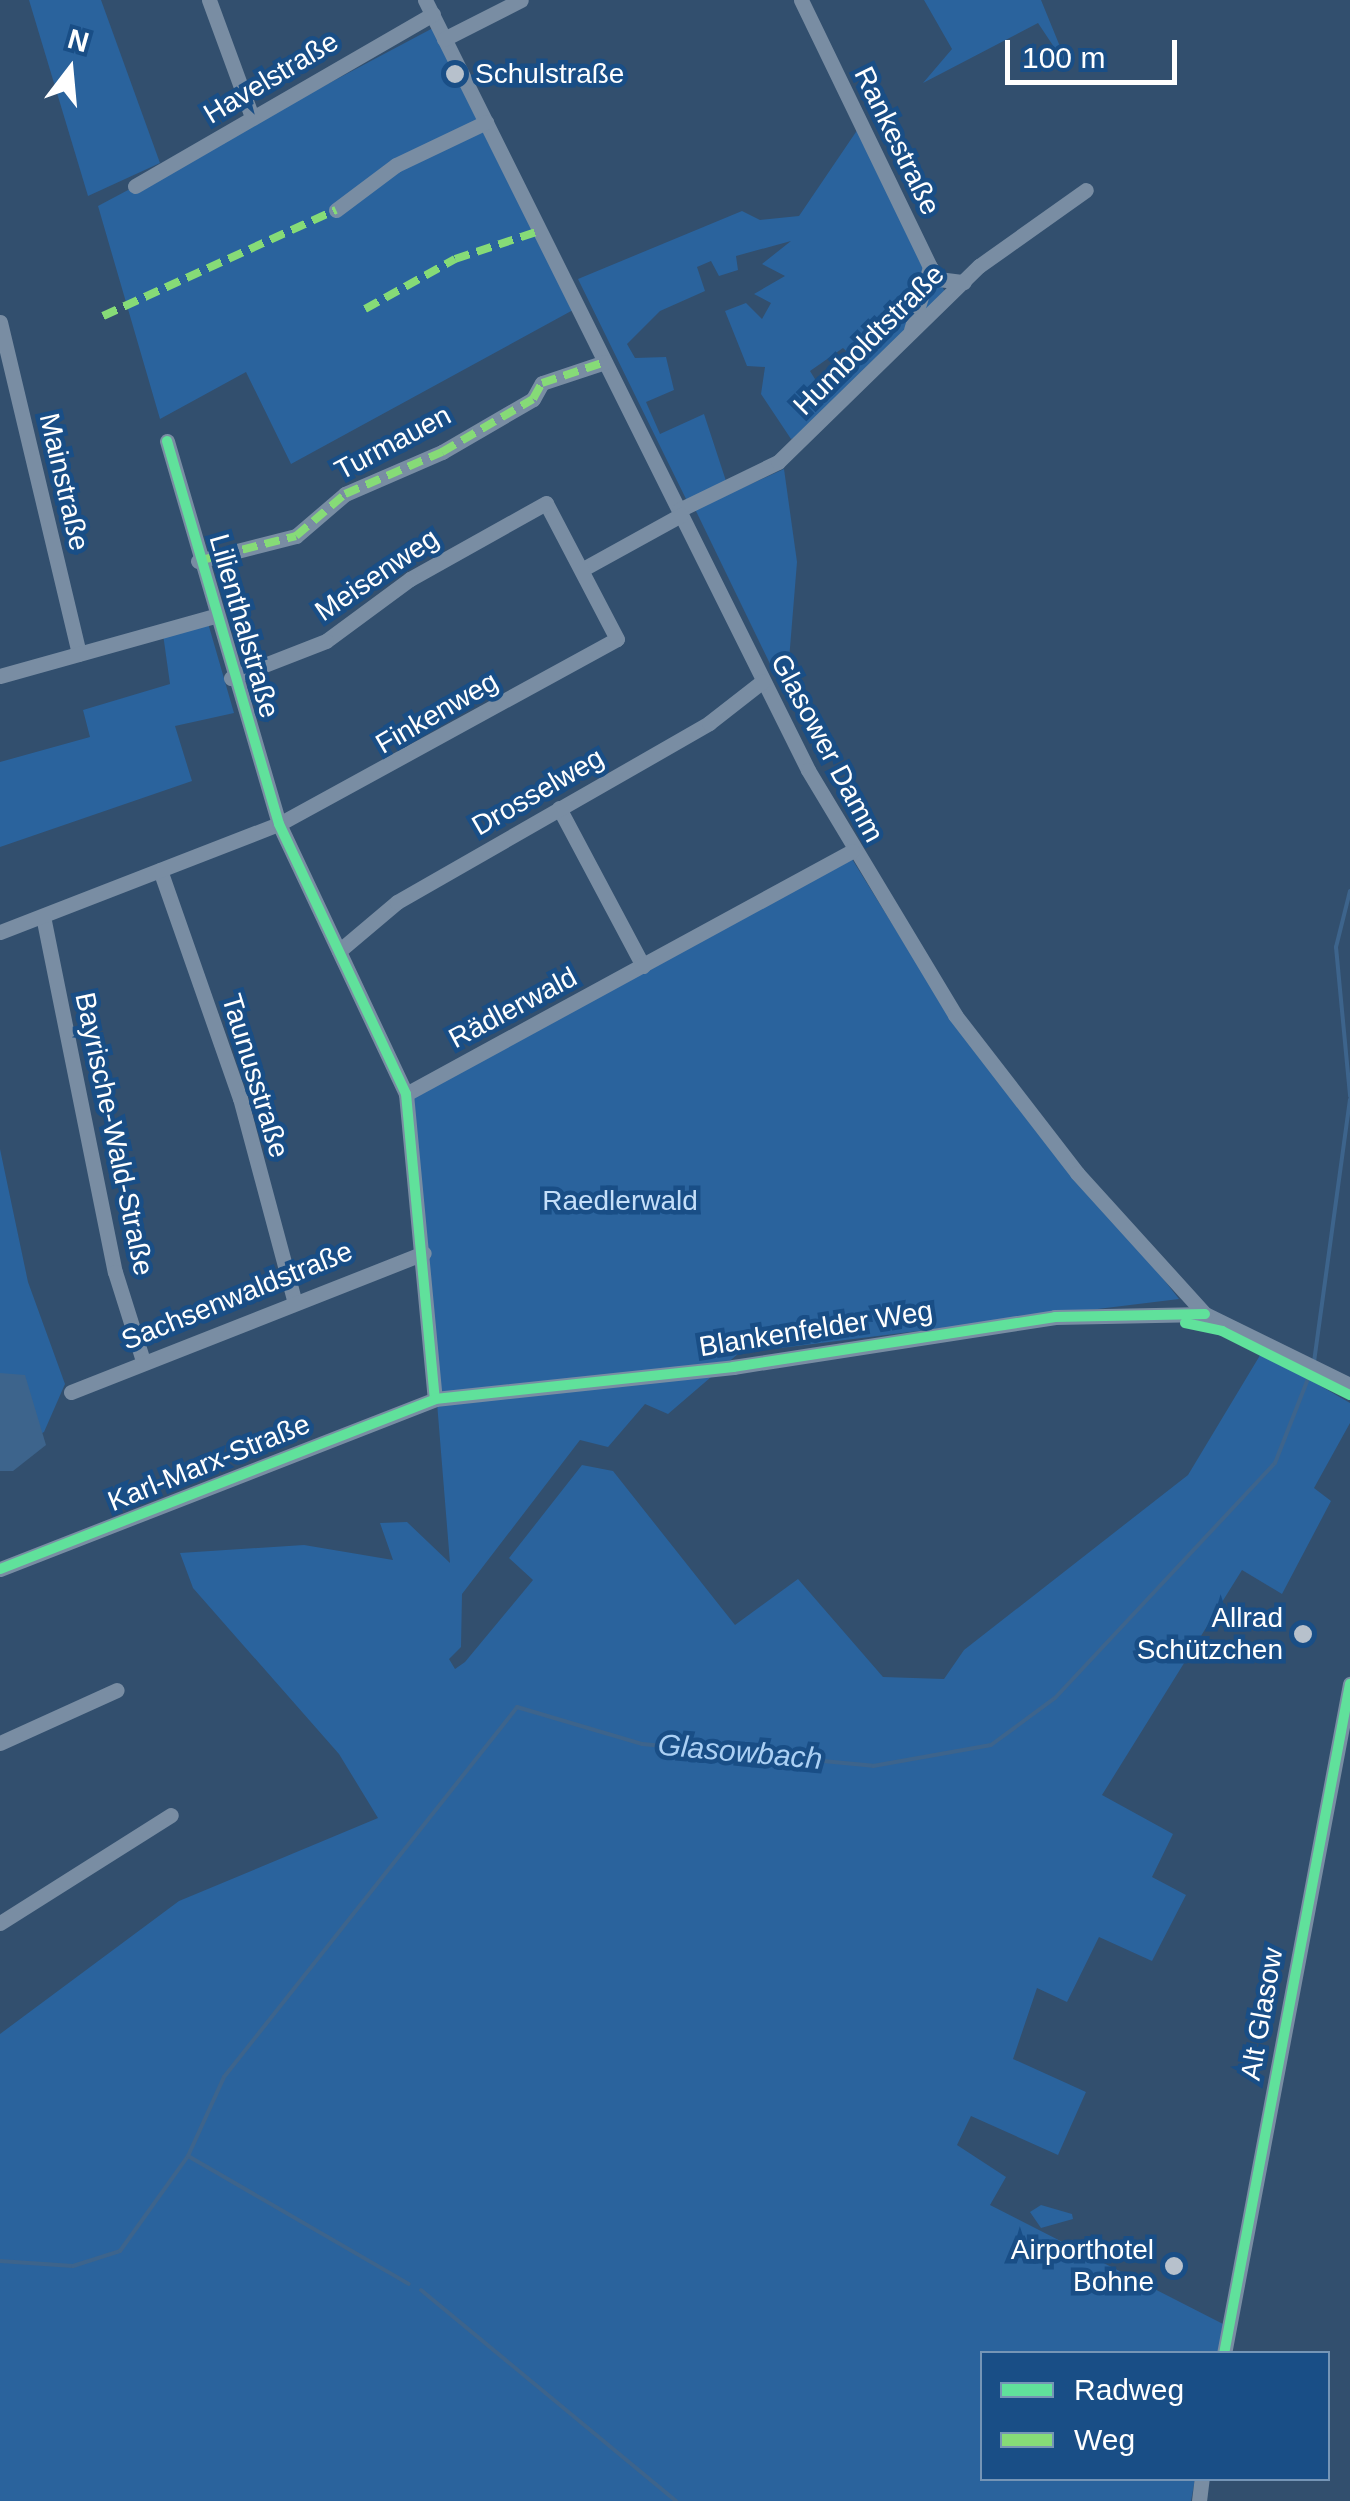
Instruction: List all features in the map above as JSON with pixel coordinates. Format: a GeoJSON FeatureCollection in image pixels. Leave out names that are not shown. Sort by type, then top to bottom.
{"type":"FeatureCollection","features":[{"type":"Feature","properties":{"kind":"street"},"geometry":{"type":"LineString","coordinates":[[209,0],[252,116]]}},
{"type":"Feature","properties":{"kind":"street"},"geometry":{"type":"LineString","coordinates":[[444,38],[522,0]]}},
{"type":"Feature","properties":{"kind":"street","name":"Rankestraße"},"geometry":{"type":"LineString","coordinates":[[801,0],[930,267]]}},
{"type":"Feature","properties":{"kind":"street","name":"Havelstraße"},"geometry":{"type":"LineString","coordinates":[[135,186],[429,7]]}},
{"type":"Feature","properties":{"kind":"street","name":"Glasower Damm"},"geometry":{"type":"LineString","coordinates":[[429,7],[852,851],[1004,1083],[1205,1314],[1350,1384]]}},
{"type":"Feature","properties":{"kind":"street"},"geometry":{"type":"LineString","coordinates":[[336,210],[396,164],[486,122]]}},
{"type":"Feature","properties":{"kind":"street","name":"Humboldtstraße"},"geometry":{"type":"LineString","coordinates":[[583,569],[778,462],[964,282],[1086,190]]}},
{"type":"Feature","properties":{"kind":"street"},"geometry":{"type":"LineString","coordinates":[[930,267],[938,279],[964,282]]}},
{"type":"Feature","properties":{"kind":"street"},"geometry":{"type":"LineString","coordinates":[[906,342],[930,267]]}},
{"type":"Feature","properties":{"kind":"street","name":"Mainstraße"},"geometry":{"type":"LineString","coordinates":[[0,322],[79,654]]}},
{"type":"Feature","properties":{"kind":"street","name":"Turmauen"},"geometry":{"type":"LineString","coordinates":[[198,561],[296,536],[345,494],[442,452],[533,399],[542,384],[604,362]]}},
{"type":"Feature","properties":{"kind":"street","name":"Lilienthalstraße"},"geometry":{"type":"LineString","coordinates":[[167,441],[212,617],[279,824],[406,1094],[435,1398]]}},
{"type":"Feature","properties":{"kind":"street","name":"Meisenweg"},"geometry":{"type":"LineString","coordinates":[[231,678],[326,641],[410,578],[546,502],[583,569]]}},
{"type":"Feature","properties":{"kind":"street","name":"Finkenweg"},"geometry":{"type":"LineString","coordinates":[[0,932],[279,824],[617,639],[583,569]]}},
{"type":"Feature","properties":{"kind":"street"},"geometry":{"type":"LineString","coordinates":[[0,676],[212,617]]}},
{"type":"Feature","properties":{"kind":"street","name":"Drosselweg"},"geometry":{"type":"LineString","coordinates":[[340,950],[396,902],[709,723],[764,680]]}},
{"type":"Feature","properties":{"kind":"street"},"geometry":{"type":"LineString","coordinates":[[560,808],[643,966]]}},
{"type":"Feature","properties":{"kind":"street","name":"Rädlerwald"},"geometry":{"type":"LineString","coordinates":[[406,1094],[852,851]]}},
{"type":"Feature","properties":{"kind":"street","name":"Taunusstraße"},"geometry":{"type":"LineString","coordinates":[[160,870],[240,1098],[294,1300]]}},
{"type":"Feature","properties":{"kind":"street","name":"Bayrische-Wald-Straße"},"geometry":{"type":"LineString","coordinates":[[43,916],[115,1272],[143,1361]]}},
{"type":"Feature","properties":{"kind":"street","name":"Sachsenwaldstraße"},"geometry":{"type":"LineString","coordinates":[[71,1392],[294,1300],[424,1252]]}},
{"type":"Feature","properties":{"kind":"street","name":"Blankenfelder Weg"},"geometry":{"type":"LineString","coordinates":[[435,1398],[733,1367],[1007,1323],[1205,1314]]}},
{"type":"Feature","properties":{"kind":"street","name":"Karl-Marx-Straße"},"geometry":{"type":"LineString","coordinates":[[0,1569],[435,1398]]}},
{"type":"Feature","properties":{"kind":"street","name":"Alt Glasow"},"geometry":{"type":"LineString","coordinates":[[1225,2351],[1350,1684]]}},
{"type":"Feature","properties":{"kind":"street"},"geometry":{"type":"LineString","coordinates":[[0,1743],[117,1690]]}},
{"type":"Feature","properties":{"kind":"street"},"geometry":{"type":"LineString","coordinates":[[2,1918],[171,1815]]}},
{"type":"Feature","properties":{"kind":"green space"},"geometry":{"type":"Polygon","coordinates":[[[29,0],[101,0],[160,163],[88,196],[29,0]]]}},
{"type":"Feature","properties":{"kind":"green space"},"geometry":{"type":"Polygon","coordinates":[[[924,0],[1041,0],[1070,71],[1038,23],[923,83],[952,49],[924,0]]]}},
{"type":"Feature","properties":{"kind":"green space"},"geometry":{"type":"Polygon","coordinates":[[[433,28],[573,310],[291,464],[246,372],[160,419],[98,206],[433,28]]]}},
{"type":"Feature","properties":{"kind":"green space"},"geometry":{"type":"Polygon","coordinates":[[[860,126],[945,292],[806,434],[791,439],[761,394],[765,367],[747,366],[725,311],[746,303],[762,319],[771,303],[754,294],[785,276],[762,264],[791,241],[736,256],[738,270],[719,276],[711,261],[697,267],[705,291],[660,311],[627,344],[635,358],[666,357],[674,390],[646,402],[660,434],[704,414],[726,481],[687,501],[578,279],[742,211],[760,220],[799,216],[860,126]],[[843,348],[810,371],[826,397],[859,363],[843,348]]]}},
{"type":"Feature","properties":{"kind":"green space"},"geometry":{"type":"Polygon","coordinates":[[[784,469],[797,562],[789,660],[772,668],[695,509],[784,469]]]}},
{"type":"Feature","properties":{"kind":"green space"},"geometry":{"type":"Polygon","coordinates":[[[208,623],[234,713],[175,726],[192,781],[0,847],[0,762],[90,737],[83,710],[170,684],[163,634],[208,623]]]}},
{"type":"Feature","properties":{"kind":"green space","name":"Raedlerwald"},"geometry":{"type":"Polygon","coordinates":[[[852,859],[917,964],[1179,1299],[739,1353],[668,1414],[645,1404],[608,1447],[580,1440],[462,1594],[461,1647],[449,1659],[455,1669],[533,1580],[509,1558],[582,1465],[613,1471],[735,1625],[798,1579],[883,1677],[944,1679],[964,1650],[1188,1475],[1262,1352],[1350,1403],[1350,1423],[1314,1488],[1331,1501],[1282,1594],[1242,1570],[1102,1795],[1173,1834],[1152,1877],[1186,1895],[1152,1961],[1099,1937],[1067,2002],[1037,1988],[1013,2059],[1086,2092],[1058,2155],[971,2116],[957,2145],[1006,2177],[990,2205],[1225,2325],[1219,2351],[980,2351],[980,2481],[1195,2481],[1191,2501],[0,2501],[0,2034],[179,1901],[378,1818],[339,1754],[193,1588],[180,1553],[304,1545],[393,1560],[380,1523],[407,1522],[450,1563],[412,1094],[852,859]]]}},
{"type":"Feature","properties":{"kind":"green space"},"geometry":{"type":"Polygon","coordinates":[[[0,1149],[28,1282],[65,1384],[44,1432],[32,1438],[0,1438],[0,1149]]]}},
{"type":"Feature","properties":{"kind":"green space"},"geometry":{"type":"Polygon","coordinates":[[[1041,2205],[1072,2214],[1073,2219],[1041,2228],[1030,2212],[1041,2205]]]}},
{"type":"Feature","properties":{"kind":"shaded area"},"geometry":{"type":"Polygon","coordinates":[[[0,1373],[25,1375],[46,1445],[13,1471],[0,1471],[0,1373]]]}},
{"type":"Feature","properties":{"kind":"waterway","name":"Glasowbach"},"geometry":{"type":"LineString","coordinates":[[1350,891],[1336,947],[1350,1096]]}},
{"type":"Feature","properties":{"kind":"waterway","name":"Glasowbach"},"geometry":{"type":"LineString","coordinates":[[1314,1362],[1350,1099]]}},
{"type":"Feature","properties":{"kind":"waterway","name":"Glasowbach"},"geometry":{"type":"LineString","coordinates":[[0,2261],[73,2266],[120,2251],[188,2156],[224,2077],[517,1707],[642,1744],[873,1766],[991,1745],[1055,1698],[1275,1463],[1311,1371]]}},
{"type":"Feature","properties":{"kind":"waterway"},"geometry":{"type":"LineString","coordinates":[[188,2156],[409,2284]]}},
{"type":"Feature","properties":{"kind":"waterway"},"geometry":{"type":"LineString","coordinates":[[421,2290],[676,2501]]}},
{"type":"Feature","properties":{"kind":"marked path"},"geometry":{"type":"LineString","coordinates":[[103,316],[336,210]]}},
{"type":"Feature","properties":{"kind":"marked path"},"geometry":{"type":"LineString","coordinates":[[365,309],[455,259],[539,231]]}},
{"type":"Feature","properties":{"kind":"marked path"},"geometry":{"type":"LineString","coordinates":[[198,561],[296,536],[345,494],[442,452],[533,399],[542,383],[605,362]]}},
{"type":"Feature","properties":{"kind":"cycle path"},"geometry":{"type":"LineString","coordinates":[[167,441],[279,824],[406,1094],[435,1399]]}},
{"type":"Feature","properties":{"kind":"cycle path"},"geometry":{"type":"LineString","coordinates":[[0,1569],[435,1399],[733,1367],[1055,1317],[1205,1314]]}},
{"type":"Feature","properties":{"kind":"cycle path"},"geometry":{"type":"LineString","coordinates":[[1185,1323],[1222,1331],[1350,1395]]}},
{"type":"Feature","properties":{"kind":"cycle path"},"geometry":{"type":"LineString","coordinates":[[1225,2351],[1350,1684]]}},
{"type":"Feature","properties":{"kind":"place","name":"Schulstraße"},"geometry":{"type":"Point","coordinates":[455,74]}},
{"type":"Feature","properties":{"kind":"place","name":"Allrad Schützchen"},"geometry":{"type":"Point","coordinates":[1303,1634]}},
{"type":"Feature","properties":{"kind":"place","name":"Airporthotel Bohne"},"geometry":{"type":"Point","coordinates":[1174,2266]}}]}
